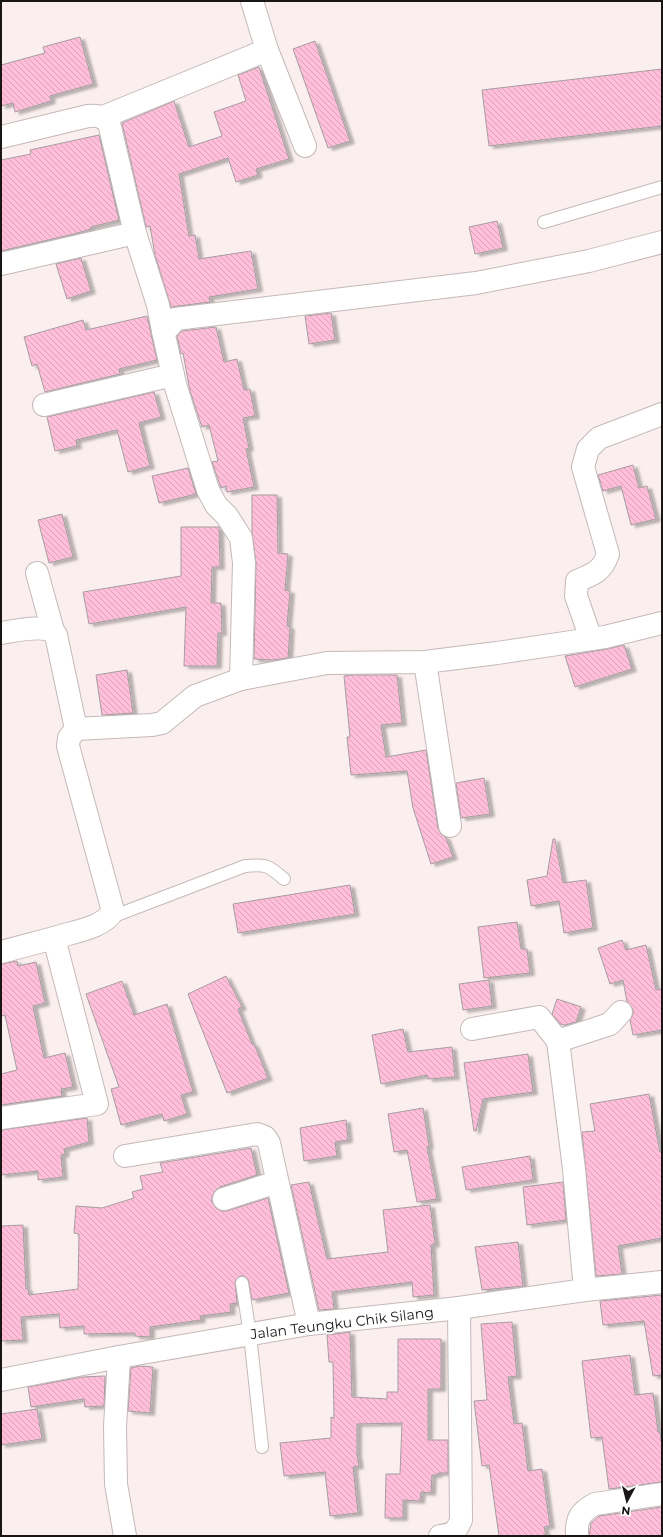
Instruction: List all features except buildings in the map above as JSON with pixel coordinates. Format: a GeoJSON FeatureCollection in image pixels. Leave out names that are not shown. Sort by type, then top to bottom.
{"type":"FeatureCollection","features":[{"type":"Feature","properties":{"kind":"street"},"geometry":{"type":"LineString","coordinates":[[252,1],[267,50],[305,146]]}},
{"type":"Feature","properties":{"kind":"street"},"geometry":{"type":"LineString","coordinates":[[103,117],[267,50]]}},
{"type":"Feature","properties":{"kind":"street"},"geometry":{"type":"LineString","coordinates":[[1,137],[88,116],[97,115],[103,117],[109,123],[135,233],[158,305],[175,384],[208,490],[216,505],[228,516],[241,538],[244,563],[241,679]]}},
{"type":"Feature","properties":{"kind":"street"},"geometry":{"type":"LineString","coordinates":[[1,264],[135,233]]}},
{"type":"Feature","properties":{"kind":"street"},"geometry":{"type":"LineString","coordinates":[[163,331],[170,326],[175,319],[476,282],[588,261],[662,242]]}},
{"type":"Feature","properties":{"kind":"street"},"geometry":{"type":"LineString","coordinates":[[44,405],[173,375]]}},
{"type":"Feature","properties":{"kind":"street"},"geometry":{"type":"LineString","coordinates":[[591,640],[576,596],[577,581],[596,572],[604,564],[608,554],[583,467],[588,449],[599,438],[662,414]]}},
{"type":"Feature","properties":{"kind":"street"},"geometry":{"type":"LineString","coordinates":[[37,573],[53,631],[56,635],[76,729]]}},
{"type":"Feature","properties":{"kind":"street"},"geometry":{"type":"LineString","coordinates":[[1,952],[100,924],[109,918],[113,911],[68,746],[69,738],[76,729],[152,725],[162,723],[195,696],[241,679],[327,663],[425,662],[591,640],[662,623]]}},
{"type":"Feature","properties":{"kind":"street"},"geometry":{"type":"LineString","coordinates":[[1,633],[41,628],[53,631]]}},
{"type":"Feature","properties":{"kind":"street"},"geometry":{"type":"LineString","coordinates":[[425,662],[450,826]]}},
{"type":"Feature","properties":{"kind":"street"},"geometry":{"type":"LineString","coordinates":[[1,1118],[97,1104],[54,938]]}},
{"type":"Feature","properties":{"kind":"street"},"geometry":{"type":"LineString","coordinates":[[558,1041],[610,1024],[621,1012]]}},
{"type":"Feature","properties":{"kind":"street"},"geometry":{"type":"LineString","coordinates":[[472,1029],[539,1017],[558,1041],[574,1169],[585,1290]]}},
{"type":"Feature","properties":{"kind":"street"},"geometry":{"type":"LineString","coordinates":[[126,1156],[257,1134],[265,1137],[269,1143],[309,1324]]}},
{"type":"Feature","properties":{"kind":"street"},"geometry":{"type":"LineString","coordinates":[[224,1200],[277,1182]]}},
{"type":"Feature","properties":{"kind":"street","name":"Jalan Teungku Chik Silang"},"geometry":{"type":"LineString","coordinates":[[1,1380],[119,1357],[309,1324],[458,1308],[585,1290],[662,1282]]}},
{"type":"Feature","properties":{"kind":"street"},"geometry":{"type":"LineString","coordinates":[[440,1536],[454,1532],[458,1528],[461,1520],[458,1308]]}},
{"type":"Feature","properties":{"kind":"street"},"geometry":{"type":"LineString","coordinates":[[119,1357],[115,1428],[116,1484],[125,1536]]}},
{"type":"Feature","properties":{"kind":"street"},"geometry":{"type":"LineString","coordinates":[[577,1536],[576,1526],[578,1518],[586,1509],[595,1504],[662,1494]]}},
{"type":"Feature","properties":{"kind":"lane"},"geometry":{"type":"LineString","coordinates":[[544,222],[662,187]]}},
{"type":"Feature","properties":{"kind":"lane"},"geometry":{"type":"LineString","coordinates":[[109,918],[245,866],[258,865],[271,867],[284,879]]}},
{"type":"Feature","properties":{"kind":"lane"},"geometry":{"type":"LineString","coordinates":[[242,1283],[250,1335],[262,1447]]}}]}
